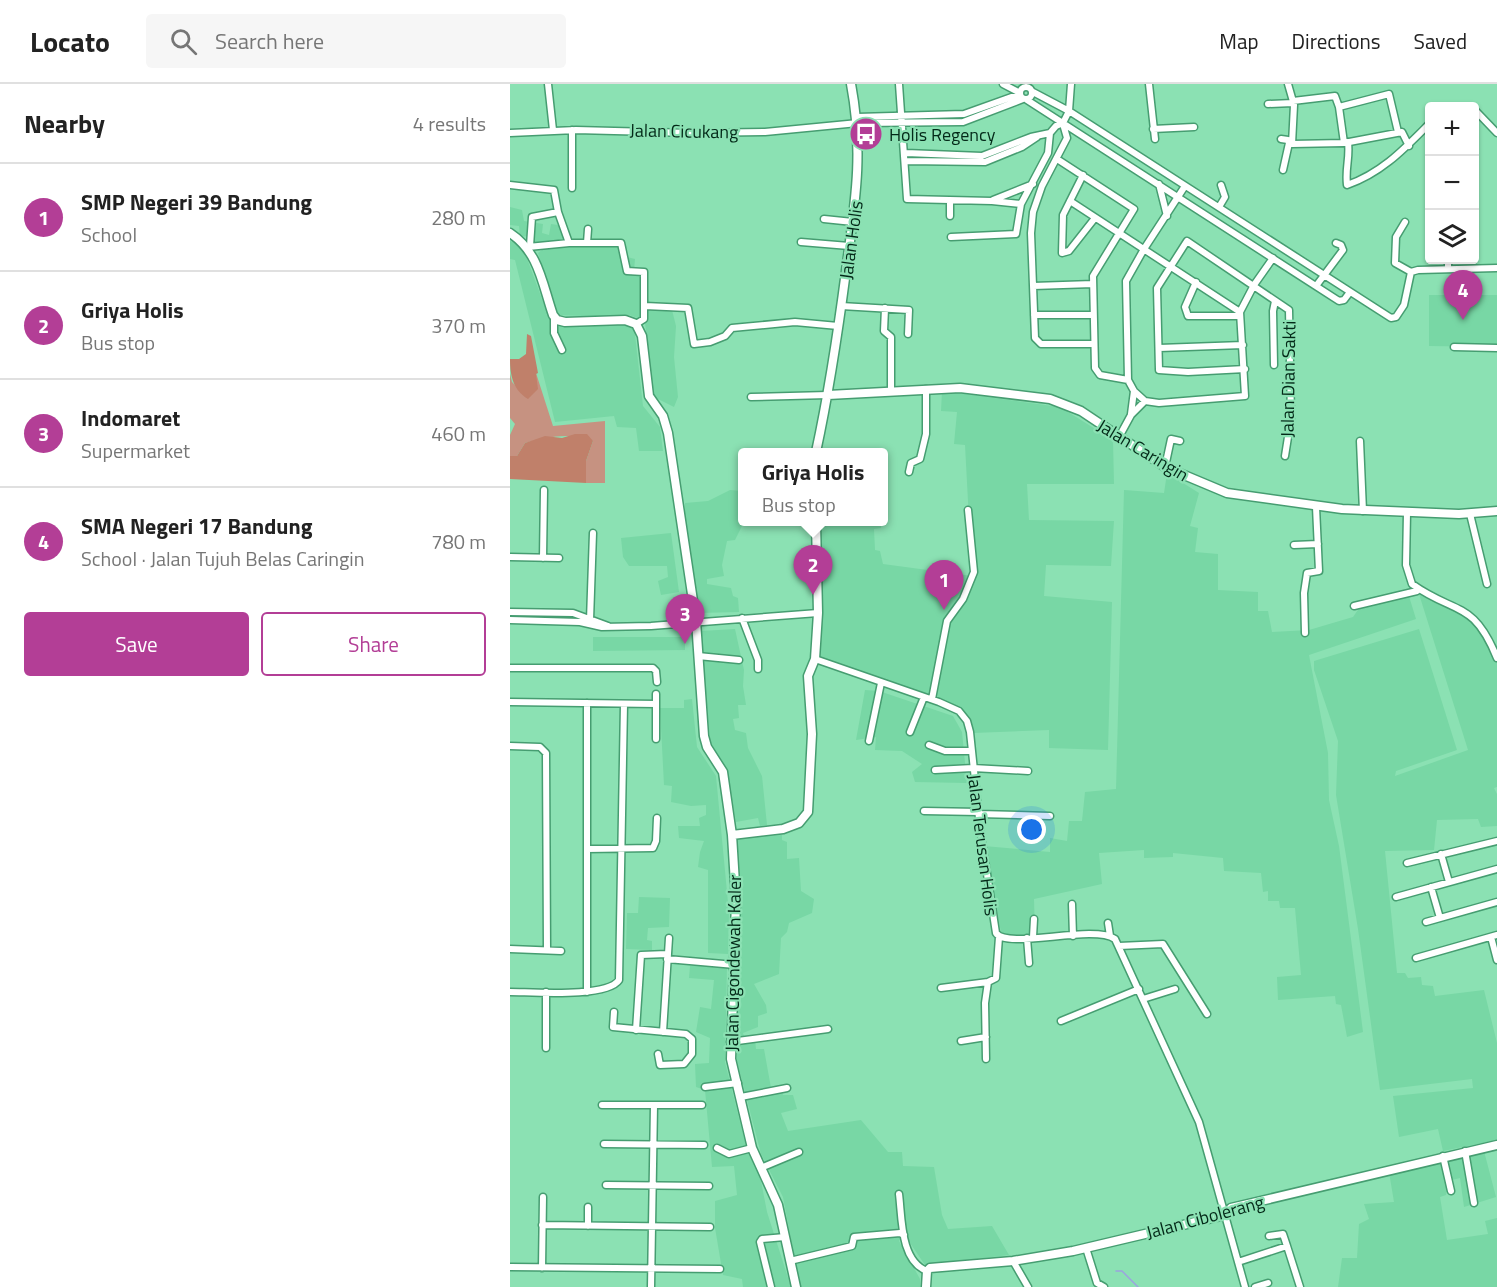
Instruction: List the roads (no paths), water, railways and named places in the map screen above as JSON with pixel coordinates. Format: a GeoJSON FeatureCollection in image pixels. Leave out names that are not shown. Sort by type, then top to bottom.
{"type":"FeatureCollection","features":[{"type":"Feature","properties":{"kind":"main road","name":"Jalan Holis"},"geometry":{"type":"LineString","coordinates":[[817,448],[828,395],[858,187],[858,120],[851,84]]}},
{"type":"Feature","properties":{"kind":"main road"},"geometry":{"type":"LineString","coordinates":[[510,233],[529,247],[554,318],[565,322],[627,320],[636,324]]}},
{"type":"Feature","properties":{"kind":"main road","name":"Jalan Cigondewah Kaler"},"geometry":{"type":"LineString","coordinates":[[636,324],[642,336],[649,396],[663,416],[668,433],[696,621],[704,736],[707,747],[723,772],[732,834],[736,889],[735,965],[730,1042],[753,1148],[778,1205],[796,1287]]}},
{"type":"Feature","properties":{"kind":"main road","name":"Jalan Caringin"},"geometry":{"type":"LineString","coordinates":[[828,395],[963,388],[1067,404],[1166,467],[1208,487],[1227,493],[1316,507],[1363,511],[1470,514],[1497,511]]}},
{"type":"Feature","properties":{"kind":"main road"},"geometry":{"type":"LineString","coordinates":[[732,834],[783,829],[799,823],[808,813],[812,735],[808,676],[815,659],[818,613],[816,526]]}},
{"type":"Feature","properties":{"kind":"main road","name":"Jalan Cibolerang"},"geometry":{"type":"LineString","coordinates":[[927,1271],[940,1267],[1013,1261],[1086,1248],[1189,1225],[1221,1216],[1231,1208],[1497,1145]]}},
{"type":"Feature","properties":{"kind":"main road"},"geometry":{"type":"LineString","coordinates":[[926,1287],[927,1271]]}},
{"type":"Feature","properties":{"kind":"street"},"geometry":{"type":"LineString","coordinates":[[548,84],[553,130]]}},
{"type":"Feature","properties":{"kind":"street"},"geometry":{"type":"LineString","coordinates":[[899,84],[908,200],[992,201],[1021,204]]}},
{"type":"Feature","properties":{"kind":"street"},"geometry":{"type":"LineString","coordinates":[[1003,84],[1022,93],[1063,123],[1340,301],[1350,292]]}},
{"type":"Feature","properties":{"kind":"street"},"geometry":{"type":"LineString","coordinates":[[951,237],[1014,235],[1019,228],[1021,204],[1048,153],[1050,134],[1056,126],[1063,123],[1069,111],[1071,84]]}},
{"type":"Feature","properties":{"kind":"street"},"geometry":{"type":"LineString","coordinates":[[1149,84],[1155,139]]}},
{"type":"Feature","properties":{"kind":"street"},"geometry":{"type":"LineString","coordinates":[[1283,170],[1291,143],[1293,102],[1288,84]]}},
{"type":"Feature","properties":{"kind":"street"},"geometry":{"type":"LineString","coordinates":[[1022,93],[1030,88],[1033,92],[1069,111],[1394,318],[1404,305],[1411,272]]}},
{"type":"Feature","properties":{"kind":"street","name":"Jalan Cicukang"},"geometry":{"type":"LineString","coordinates":[[510,133],[553,130],[765,132],[858,120],[968,121],[1022,93]]}},
{"type":"Feature","properties":{"kind":"street"},"geometry":{"type":"LineString","coordinates":[[1339,107],[1389,94],[1398,132]]}},
{"type":"Feature","properties":{"kind":"street"},"geometry":{"type":"LineString","coordinates":[[1268,104],[1335,96],[1350,158],[1345,168],[1347,184],[1377,170],[1409,146],[1425,128]]}},
{"type":"Feature","properties":{"kind":"street"},"geometry":{"type":"LineString","coordinates":[[1479,114],[1497,134]]}},
{"type":"Feature","properties":{"kind":"street"},"geometry":{"type":"LineString","coordinates":[[1063,123],[1067,138],[1042,186],[1033,212],[1033,286],[1037,343],[1094,344]]}},
{"type":"Feature","properties":{"kind":"street"},"geometry":{"type":"LineString","coordinates":[[1154,129],[1194,127]]}},
{"type":"Feature","properties":{"kind":"street"},"geometry":{"type":"LineString","coordinates":[[572,130],[572,188]]}},
{"type":"Feature","properties":{"kind":"street"},"geometry":{"type":"LineString","coordinates":[[1281,139],[1291,143],[1346,142],[1402,132],[1409,146]]}},
{"type":"Feature","properties":{"kind":"street"},"geometry":{"type":"LineString","coordinates":[[906,157],[989,157],[1036,137],[1050,134]]}},
{"type":"Feature","properties":{"kind":"street"},"geometry":{"type":"LineString","coordinates":[[1057,159],[1134,208],[1133,214],[1094,273],[1093,284],[1097,373],[1128,380]]}},
{"type":"Feature","properties":{"kind":"street"},"geometry":{"type":"LineString","coordinates":[[1083,175],[1060,226],[1062,253],[1069,251],[1095,218]]}},
{"type":"Feature","properties":{"kind":"street"},"geometry":{"type":"LineString","coordinates":[[992,201],[1033,183]]}},
{"type":"Feature","properties":{"kind":"street"},"geometry":{"type":"LineString","coordinates":[[1159,184],[1167,216]]}},
{"type":"Feature","properties":{"kind":"street"},"geometry":{"type":"LineString","coordinates":[[510,185],[554,190],[557,193],[558,212],[569,243]]}},
{"type":"Feature","properties":{"kind":"street"},"geometry":{"type":"LineString","coordinates":[[1219,207],[1225,197],[1221,185]]}},
{"type":"Feature","properties":{"kind":"street"},"geometry":{"type":"LineString","coordinates":[[1185,186],[1127,278],[1128,380],[1134,392],[1145,401],[1168,403],[1243,397],[1245,369],[1240,314],[1254,285],[1273,258]]}},
{"type":"Feature","properties":{"kind":"street"},"geometry":{"type":"LineString","coordinates":[[950,201],[950,216]]}},
{"type":"Feature","properties":{"kind":"street"},"geometry":{"type":"LineString","coordinates":[[1070,201],[1171,265],[1240,314]]}},
{"type":"Feature","properties":{"kind":"street"},"geometry":{"type":"LineString","coordinates":[[558,212],[532,217],[529,247],[569,243],[623,245],[627,271],[644,272],[644,319],[636,324]]}},
{"type":"Feature","properties":{"kind":"street"},"geometry":{"type":"LineString","coordinates":[[824,219],[853,222]]}},
{"type":"Feature","properties":{"kind":"street"},"geometry":{"type":"LineString","coordinates":[[1405,222],[1397,231],[1395,263],[1411,272],[1497,268]]}},
{"type":"Feature","properties":{"kind":"street"},"geometry":{"type":"LineString","coordinates":[[587,243],[588,229]]}},
{"type":"Feature","properties":{"kind":"street"},"geometry":{"type":"LineString","coordinates":[[801,242],[849,246]]}},
{"type":"Feature","properties":{"kind":"street","name":"Jalan Dian Sakti"},"geometry":{"type":"LineString","coordinates":[[1171,265],[1185,242],[1190,242],[1289,310],[1291,417],[1285,456]]}},
{"type":"Feature","properties":{"kind":"street"},"geometry":{"type":"LineString","coordinates":[[1316,286],[1343,250],[1341,245],[1336,243]]}},
{"type":"Feature","properties":{"kind":"street"},"geometry":{"type":"LineString","coordinates":[[1448,264],[1448,269]]}},
{"type":"Feature","properties":{"kind":"street"},"geometry":{"type":"LineString","coordinates":[[1171,265],[1157,290],[1158,348],[1161,372],[1245,369]]}},
{"type":"Feature","properties":{"kind":"street"},"geometry":{"type":"LineString","coordinates":[[1196,282],[1185,308],[1188,316],[1240,314]]}},
{"type":"Feature","properties":{"kind":"street"},"geometry":{"type":"LineString","coordinates":[[1033,286],[1093,284]]}},
{"type":"Feature","properties":{"kind":"street"},"geometry":{"type":"LineString","coordinates":[[1274,365],[1273,310],[1275,301]]}},
{"type":"Feature","properties":{"kind":"street"},"geometry":{"type":"LineString","coordinates":[[645,306],[688,308],[694,344],[710,342],[725,336],[732,328],[795,322],[838,326]]}},
{"type":"Feature","properties":{"kind":"street"},"geometry":{"type":"LineString","coordinates":[[841,306],[909,310],[908,334]]}},
{"type":"Feature","properties":{"kind":"street"},"geometry":{"type":"LineString","coordinates":[[885,308],[884,331],[891,337],[891,391]]}},
{"type":"Feature","properties":{"kind":"street"},"geometry":{"type":"LineString","coordinates":[[1034,315],[1093,315]]}},
{"type":"Feature","properties":{"kind":"street"},"geometry":{"type":"LineString","coordinates":[[554,318],[554,333],[562,350]]}},
{"type":"Feature","properties":{"kind":"street"},"geometry":{"type":"LineString","coordinates":[[1158,348],[1243,345]]}},
{"type":"Feature","properties":{"kind":"street"},"geometry":{"type":"LineString","coordinates":[[1454,347],[1497,348]]}},
{"type":"Feature","properties":{"kind":"street"},"geometry":{"type":"LineString","coordinates":[[909,472],[911,463],[920,459],[925,441],[926,389]]}},
{"type":"Feature","properties":{"kind":"street"},"geometry":{"type":"LineString","coordinates":[[1131,415],[1134,392]]}},
{"type":"Feature","properties":{"kind":"street"},"geometry":{"type":"LineString","coordinates":[[751,397],[828,395]]}},
{"type":"Feature","properties":{"kind":"street"},"geometry":{"type":"LineString","coordinates":[[1119,437],[1131,415],[1145,401]]}},
{"type":"Feature","properties":{"kind":"street"},"geometry":{"type":"LineString","coordinates":[[1166,467],[1171,439],[1180,441]]}},
{"type":"Feature","properties":{"kind":"street"},"geometry":{"type":"LineString","coordinates":[[1360,441],[1363,511]]}},
{"type":"Feature","properties":{"kind":"street"},"geometry":{"type":"LineString","coordinates":[[543,558],[544,490]]}},
{"type":"Feature","properties":{"kind":"street"},"geometry":{"type":"LineString","coordinates":[[1305,633],[1304,591],[1307,573],[1319,571],[1316,507]]}},
{"type":"Feature","properties":{"kind":"street"},"geometry":{"type":"LineString","coordinates":[[932,699],[947,621],[963,599],[975,572],[968,510]]}},
{"type":"Feature","properties":{"kind":"street"},"geometry":{"type":"LineString","coordinates":[[1407,513],[1406,565],[1412,584],[1474,617],[1485,631],[1497,658]]}},
{"type":"Feature","properties":{"kind":"street"},"geometry":{"type":"LineString","coordinates":[[1470,514],[1487,584]]}},
{"type":"Feature","properties":{"kind":"street"},"geometry":{"type":"LineString","coordinates":[[590,620],[593,533]]}},
{"type":"Feature","properties":{"kind":"street"},"geometry":{"type":"LineString","coordinates":[[1294,545],[1318,544]]}},
{"type":"Feature","properties":{"kind":"street"},"geometry":{"type":"LineString","coordinates":[[510,557],[559,558]]}},
{"type":"Feature","properties":{"kind":"street"},"geometry":{"type":"LineString","coordinates":[[1354,606],[1417,591]]}},
{"type":"Feature","properties":{"kind":"street"},"geometry":{"type":"LineString","coordinates":[[510,612],[573,613],[609,626],[651,626],[818,613]]}},
{"type":"Feature","properties":{"kind":"street"},"geometry":{"type":"LineString","coordinates":[[742,618],[758,660],[758,669]]}},
{"type":"Feature","properties":{"kind":"street"},"geometry":{"type":"LineString","coordinates":[[510,620],[590,620]]}},
{"type":"Feature","properties":{"kind":"street"},"geometry":{"type":"LineString","coordinates":[[698,656],[740,660]]}},
{"type":"Feature","properties":{"kind":"street","name":"Jalan Terusan Holis"},"geometry":{"type":"LineString","coordinates":[[815,659],[932,699],[954,708],[965,716],[972,752],[993,926],[999,937],[1110,936]]}},
{"type":"Feature","properties":{"kind":"street"},"geometry":{"type":"LineString","coordinates":[[510,668],[653,668],[656,671],[657,682]]}},
{"type":"Feature","properties":{"kind":"street"},"geometry":{"type":"LineString","coordinates":[[869,741],[881,683]]}},
{"type":"Feature","properties":{"kind":"street"},"geometry":{"type":"LineString","coordinates":[[656,694],[656,739]]}},
{"type":"Feature","properties":{"kind":"street"},"geometry":{"type":"LineString","coordinates":[[910,732],[924,697]]}},
{"type":"Feature","properties":{"kind":"street"},"geometry":{"type":"LineString","coordinates":[[510,702],[656,704]]}},
{"type":"Feature","properties":{"kind":"street"},"geometry":{"type":"LineString","coordinates":[[587,703],[587,992]]}},
{"type":"Feature","properties":{"kind":"street"},"geometry":{"type":"LineString","coordinates":[[510,992],[587,992],[611,987],[619,980],[624,704]]}},
{"type":"Feature","properties":{"kind":"street"},"geometry":{"type":"LineString","coordinates":[[929,745],[945,751],[972,752]]}},
{"type":"Feature","properties":{"kind":"street"},"geometry":{"type":"LineString","coordinates":[[510,746],[540,747],[546,753],[546,950]]}},
{"type":"Feature","properties":{"kind":"street"},"geometry":{"type":"LineString","coordinates":[[935,770],[973,768],[1028,771]]}},
{"type":"Feature","properties":{"kind":"street"},"geometry":{"type":"LineString","coordinates":[[924,811],[1050,816]]}},
{"type":"Feature","properties":{"kind":"street"},"geometry":{"type":"LineString","coordinates":[[587,849],[653,848],[656,841],[657,818]]}},
{"type":"Feature","properties":{"kind":"street"},"geometry":{"type":"LineString","coordinates":[[1407,863],[1497,841]]}},
{"type":"Feature","properties":{"kind":"street"},"geometry":{"type":"LineString","coordinates":[[1441,854],[1449,882]]}},
{"type":"Feature","properties":{"kind":"street"},"geometry":{"type":"LineString","coordinates":[[1396,897],[1497,869]]}},
{"type":"Feature","properties":{"kind":"street"},"geometry":{"type":"LineString","coordinates":[[1431,887],[1440,918]]}},
{"type":"Feature","properties":{"kind":"street"},"geometry":{"type":"LineString","coordinates":[[1426,922],[1497,902]]}},
{"type":"Feature","properties":{"kind":"street"},"geometry":{"type":"LineString","coordinates":[[1072,904],[1073,936]]}},
{"type":"Feature","properties":{"kind":"street"},"geometry":{"type":"LineString","coordinates":[[1029,963],[1030,938],[1034,919]]}},
{"type":"Feature","properties":{"kind":"street"},"geometry":{"type":"LineString","coordinates":[[1108,922],[1110,936],[1119,946],[1199,1122],[1245,1287]]}},
{"type":"Feature","properties":{"kind":"street"},"geometry":{"type":"LineString","coordinates":[[1416,958],[1494,936],[1497,960]]}},
{"type":"Feature","properties":{"kind":"street"},"geometry":{"type":"LineString","coordinates":[[941,988],[988,982],[998,974],[999,937]]}},
{"type":"Feature","properties":{"kind":"street"},"geometry":{"type":"LineString","coordinates":[[663,1032],[669,938]]}},
{"type":"Feature","properties":{"kind":"street"},"geometry":{"type":"LineString","coordinates":[[1119,946],[1163,944],[1207,1014]]}},
{"type":"Feature","properties":{"kind":"street"},"geometry":{"type":"LineString","coordinates":[[510,949],[561,951]]}},
{"type":"Feature","properties":{"kind":"street"},"geometry":{"type":"LineString","coordinates":[[636,1030],[641,955],[735,965]]}},
{"type":"Feature","properties":{"kind":"street"},"geometry":{"type":"LineString","coordinates":[[986,1059],[985,1003],[988,982]]}},
{"type":"Feature","properties":{"kind":"street"},"geometry":{"type":"LineString","coordinates":[[1061,1021],[1139,989]]}},
{"type":"Feature","properties":{"kind":"street"},"geometry":{"type":"LineString","coordinates":[[1143,999],[1174,989]]}},
{"type":"Feature","properties":{"kind":"street"},"geometry":{"type":"LineString","coordinates":[[546,992],[546,1048]]}},
{"type":"Feature","properties":{"kind":"street"},"geometry":{"type":"LineString","coordinates":[[614,1012],[612,1026],[690,1036],[693,1043],[692,1054],[684,1064],[663,1065],[658,1063],[658,1054]]}},
{"type":"Feature","properties":{"kind":"street"},"geometry":{"type":"LineString","coordinates":[[730,1042],[828,1029]]}},
{"type":"Feature","properties":{"kind":"street"},"geometry":{"type":"LineString","coordinates":[[961,1041],[986,1037]]}},
{"type":"Feature","properties":{"kind":"street"},"geometry":{"type":"LineString","coordinates":[[705,1087],[738,1083]]}},
{"type":"Feature","properties":{"kind":"street"},"geometry":{"type":"LineString","coordinates":[[741,1096],[787,1088]]}},
{"type":"Feature","properties":{"kind":"street"},"geometry":{"type":"LineString","coordinates":[[651,1287],[654,1105]]}},
{"type":"Feature","properties":{"kind":"street"},"geometry":{"type":"LineString","coordinates":[[602,1106],[702,1105]]}},
{"type":"Feature","properties":{"kind":"street"},"geometry":{"type":"LineString","coordinates":[[604,1144],[704,1145]]}},
{"type":"Feature","properties":{"kind":"street"},"geometry":{"type":"LineString","coordinates":[[717,1148],[729,1154],[753,1148]]}},
{"type":"Feature","properties":{"kind":"street"},"geometry":{"type":"LineString","coordinates":[[1465,1151],[1474,1203]]}},
{"type":"Feature","properties":{"kind":"street"},"geometry":{"type":"LineString","coordinates":[[762,1167],[799,1152]]}},
{"type":"Feature","properties":{"kind":"street"},"geometry":{"type":"LineString","coordinates":[[1443,1156],[1451,1191]]}},
{"type":"Feature","properties":{"kind":"street"},"geometry":{"type":"LineString","coordinates":[[606,1185],[709,1186]]}},
{"type":"Feature","properties":{"kind":"street"},"geometry":{"type":"LineString","coordinates":[[899,1194],[904,1235],[915,1263],[927,1271]]}},
{"type":"Feature","properties":{"kind":"street"},"geometry":{"type":"LineString","coordinates":[[542,1268],[543,1197]]}},
{"type":"Feature","properties":{"kind":"street"},"geometry":{"type":"LineString","coordinates":[[588,1207],[588,1226]]}},
{"type":"Feature","properties":{"kind":"street"},"geometry":{"type":"LineString","coordinates":[[542,1225],[710,1227]]}},
{"type":"Feature","properties":{"kind":"street"},"geometry":{"type":"LineString","coordinates":[[790,1262],[852,1246],[854,1237],[900,1233],[904,1235]]}},
{"type":"Feature","properties":{"kind":"street"},"geometry":{"type":"LineString","coordinates":[[1269,1236],[1283,1234],[1300,1287]]}},
{"type":"Feature","properties":{"kind":"street"},"geometry":{"type":"LineString","coordinates":[[771,1287],[760,1242],[762,1239],[785,1237]]}},
{"type":"Feature","properties":{"kind":"street"},"geometry":{"type":"LineString","coordinates":[[1238,1262],[1287,1246]]}},
{"type":"Feature","properties":{"kind":"street"},"geometry":{"type":"LineString","coordinates":[[1086,1248],[1097,1282],[1104,1287]]}},
{"type":"Feature","properties":{"kind":"street"},"geometry":{"type":"LineString","coordinates":[[1013,1261],[1028,1287]]}},
{"type":"Feature","properties":{"kind":"street"},"geometry":{"type":"LineString","coordinates":[[510,1267],[720,1269]]}},
{"type":"Feature","properties":{"kind":"street"},"geometry":{"type":"LineString","coordinates":[[1255,1287],[1268,1283]]}},
{"type":"Feature","properties":{"kind":"waterway"},"geometry":{"type":"LineString","coordinates":[[1116,1271],[1122,1271],[1138,1287]]}},
{"type":"Feature","properties":{"kind":"place","name":"Holis Regency"},"geometry":{"type":"Point","coordinates":[866,134]}},
{"type":"Feature","properties":{"kind":"place","name":"SMA Negeri 17 Bandung"},"geometry":{"type":"Point","coordinates":[1463,320]}},
{"type":"Feature","properties":{"kind":"place","name":"Griya Holis"},"geometry":{"type":"Point","coordinates":[813,595]}},
{"type":"Feature","properties":{"kind":"place","name":"SMP Negeri 39 Bandung"},"geometry":{"type":"Point","coordinates":[944,610]}},
{"type":"Feature","properties":{"kind":"place","name":"Indomaret"},"geometry":{"type":"Point","coordinates":[685,644]}}]}
